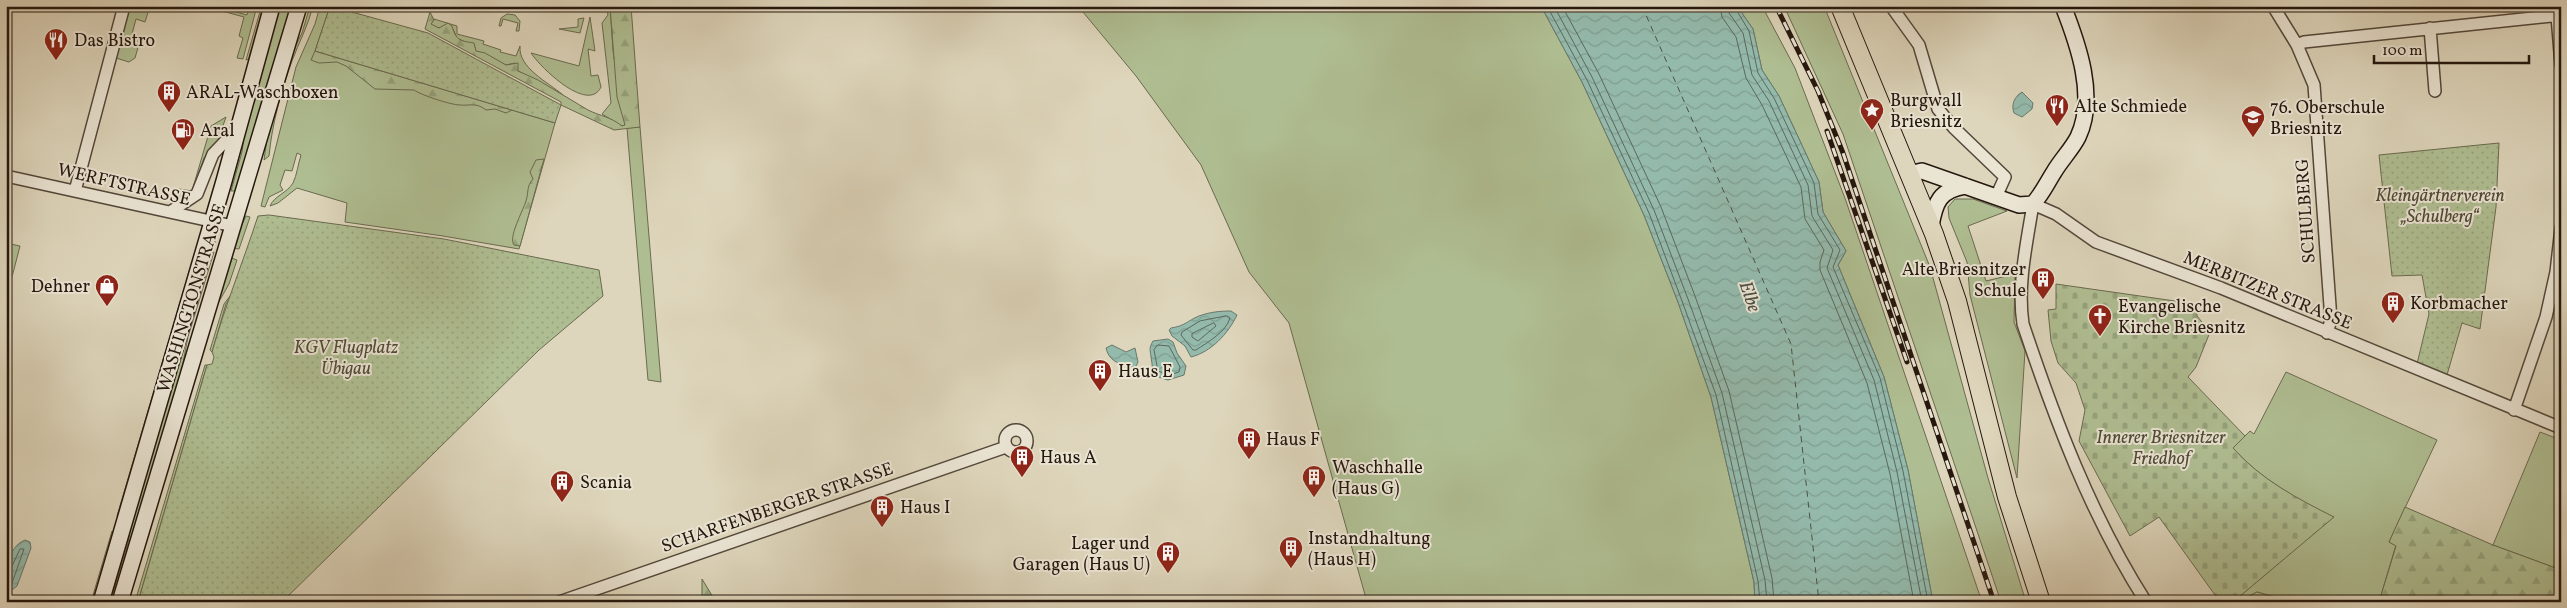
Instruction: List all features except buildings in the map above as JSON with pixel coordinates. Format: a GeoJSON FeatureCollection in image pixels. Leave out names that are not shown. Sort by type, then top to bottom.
{"type":"FeatureCollection","features":[{"type":"Feature","properties":{"kind":"main road","name":"WASHINGTONSTRASSE"},"geometry":{"type":"LineString","coordinates":[[100,602],[212,222],[272,6]]}},
{"type":"Feature","properties":{"kind":"main road","name":"WASHINGTONSTRASSE"},"geometry":{"type":"LineString","coordinates":[[120,602],[299,6]]}},
{"type":"Feature","properties":{"kind":"main road"},"geometry":{"type":"LineString","coordinates":[[1840,6],[1932,226],[1957,301],[2008,497],[2041,602]]}},
{"type":"Feature","properties":{"kind":"main road"},"geometry":{"type":"LineString","coordinates":[[2033,204],[2078,137],[2084,116],[2085,90],[2082,71],[2073,32],[2063,6]]}},
{"type":"Feature","properties":{"kind":"main road","name":"MERBITZER STRASSE"},"geometry":{"type":"LineString","coordinates":[[1909,174],[1922,171],[2019,205],[2033,204]]}},
{"type":"Feature","properties":{"kind":"main road"},"geometry":{"type":"LineString","coordinates":[[1932,226],[1934,212],[1943,195],[1951,188],[1965,186]]}},
{"type":"Feature","properties":{"kind":"street"},"geometry":{"type":"LineString","coordinates":[[75,191],[124,6]]}},
{"type":"Feature","properties":{"kind":"street"},"geometry":{"type":"LineString","coordinates":[[1891,6],[1919,45],[1938,109],[1954,128],[2005,177],[1996,197]]}},
{"type":"Feature","properties":{"kind":"street","name":"SCHULBERG"},"geometry":{"type":"LineString","coordinates":[[2273,6],[2296,45],[2314,85],[2332,320],[2327,334]]}},
{"type":"Feature","properties":{"kind":"street"},"geometry":{"type":"LineString","coordinates":[[2296,45],[2304,42],[2430,28],[2559,16],[2561,65]]}},
{"type":"Feature","properties":{"kind":"street"},"geometry":{"type":"LineString","coordinates":[[2430,28],[2436,91]]}},
{"type":"Feature","properties":{"kind":"street","name":"WASHINGTONSTRASSE"},"geometry":{"type":"LineString","coordinates":[[170,212],[197,194],[213,154],[237,129]]}},
{"type":"Feature","properties":{"kind":"street","name":"WERFTSTRASSE"},"geometry":{"type":"LineString","coordinates":[[6,176],[233,226]]}},
{"type":"Feature","properties":{"kind":"street"},"geometry":{"type":"LineString","coordinates":[[2033,204],[2024,267],[2021,310],[2032,351],[2050,406],[2095,511],[2113,548],[2146,602]]}},
{"type":"Feature","properties":{"kind":"street","name":"MERBITZER STRASSE"},"geometry":{"type":"LineString","coordinates":[[2033,204],[2056,214],[2096,242],[2221,288],[2327,334],[2561,428]]}},
{"type":"Feature","properties":{"kind":"street"},"geometry":{"type":"LineString","coordinates":[[2514,410],[2546,317],[2556,272],[2561,228]]}},
{"type":"Feature","properties":{"kind":"street","name":"SCHARFENBERGER STRASSE"},"geometry":{"type":"LineString","coordinates":[[559,602],[1006,447]]}},
{"type":"Feature","properties":{"kind":"green space"},"geometry":{"type":"Polygon","coordinates":[[[130,6],[150,6],[145,22],[136,19],[132,34],[141,37],[135,58],[129,62],[116,58],[130,6]]]}},
{"type":"Feature","properties":{"kind":"green space"},"geometry":{"type":"Polygon","coordinates":[[[204,6],[215,6],[247,15],[249,6],[257,6],[243,59],[237,58],[243,38],[239,36],[244,17],[204,6]]]}},
{"type":"Feature","properties":{"kind":"green space"},"geometry":{"type":"Polygon","coordinates":[[[279,6],[294,6],[239,191],[231,191],[242,152],[245,129],[279,6]]]}},
{"type":"Feature","properties":{"kind":"green space"},"geometry":{"type":"Polygon","coordinates":[[[310,6],[313,6],[311,13],[292,61],[281,96],[272,132],[269,156],[264,160],[267,138],[291,55],[302,33],[310,6]]]}},
{"type":"Feature","properties":{"kind":"green space"},"geometry":{"type":"Polygon","coordinates":[[[320,6],[330,6],[315,51],[555,123],[519,249],[345,222],[347,203],[297,188],[278,203],[270,206],[293,183],[301,155],[297,153],[292,171],[285,170],[280,185],[283,190],[269,197],[265,207],[261,206],[296,67],[315,24],[320,6]]]}},
{"type":"Feature","properties":{"kind":"green space"},"geometry":{"type":"Polygon","coordinates":[[[330,6],[428,33],[561,105],[555,123],[315,51],[330,6]]]}},
{"type":"Feature","properties":{"kind":"green space"},"geometry":{"type":"Polygon","coordinates":[[[606,6],[610,6],[613,51],[625,125],[622,126],[602,114],[611,103],[602,23],[608,15],[606,6]]]}},
{"type":"Feature","properties":{"kind":"green space"},"geometry":{"type":"Polygon","coordinates":[[[610,6],[631,6],[640,127],[614,130],[561,105],[561,102],[425,29],[430,12],[434,20],[431,24],[439,28],[448,23],[452,26],[457,37],[466,42],[474,43],[476,51],[485,53],[506,65],[518,63],[518,71],[538,80],[588,110],[622,126],[625,125],[617,97],[610,6]]]}},
{"type":"Feature","properties":{"kind":"green space"},"geometry":{"type":"Polygon","coordinates":[[[1078,6],[1541,6],[1582,82],[1644,215],[1678,302],[1711,397],[1754,582],[1755,602],[1367,602],[1289,323],[1249,272],[1201,165],[1136,76],[1078,6]]]}},
{"type":"Feature","properties":{"kind":"green space"},"geometry":{"type":"Polygon","coordinates":[[[1737,6],[1762,6],[1795,68],[1846,201],[1982,602],[1933,602],[1908,470],[1884,377],[1838,265],[1846,251],[1823,212],[1819,182],[1779,96],[1762,70],[1753,29],[1737,6]]]}},
{"type":"Feature","properties":{"kind":"green space"},"geometry":{"type":"Polygon","coordinates":[[[1784,6],[1824,6],[1930,267],[1988,478],[2026,602],[2001,602],[1843,134],[1784,6]]]}},
{"type":"Feature","properties":{"kind":"green space"},"geometry":{"type":"Polygon","coordinates":[[[261,8],[263,10],[249,59],[246,60],[261,8]]]}},
{"type":"Feature","properties":{"kind":"green space"},"geometry":{"type":"Polygon","coordinates":[[[507,14],[515,15],[520,21],[519,31],[516,31],[518,23],[503,19],[501,26],[499,26],[501,18],[507,14]]]}},
{"type":"Feature","properties":{"kind":"green space"},"geometry":{"type":"Polygon","coordinates":[[[590,17],[595,51],[588,49],[591,76],[598,75],[601,87],[595,94],[586,95],[564,85],[544,68],[531,53],[579,66],[590,17]]]}},
{"type":"Feature","properties":{"kind":"green space"},"geometry":{"type":"Polygon","coordinates":[[[584,18],[580,33],[559,29],[578,27],[578,19],[584,18]]]}},
{"type":"Feature","properties":{"kind":"green space"},"geometry":{"type":"Polygon","coordinates":[[[434,19],[457,26],[457,34],[484,41],[483,44],[501,50],[500,52],[516,56],[520,46],[521,54],[529,68],[563,95],[518,71],[515,63],[506,65],[475,51],[475,47],[457,38],[453,29],[432,27],[431,24],[434,19]]]}},
{"type":"Feature","properties":{"kind":"green space"},"geometry":{"type":"Polygon","coordinates":[[[315,51],[512,110],[506,113],[495,109],[486,110],[476,105],[456,105],[429,97],[414,90],[375,89],[346,66],[337,62],[319,63],[311,60],[315,51]]]}},
{"type":"Feature","properties":{"kind":"green space"},"geometry":{"type":"Polygon","coordinates":[[[226,117],[218,140],[204,158],[193,191],[186,197],[175,199],[142,192],[145,184],[145,192],[176,198],[179,189],[192,191],[211,126],[226,117]]]}},
{"type":"Feature","properties":{"kind":"green space"},"geometry":{"type":"Polygon","coordinates":[[[640,127],[661,382],[648,380],[627,128],[640,127]]]}},
{"type":"Feature","properties":{"kind":"green space","name":"Kleingärtnerverein „Schulberg“"},"geometry":{"type":"Polygon","coordinates":[[[2499,143],[2496,207],[2480,329],[2462,323],[2447,375],[2417,364],[2429,314],[2422,275],[2392,276],[2379,155],[2499,143]]]}},
{"type":"Feature","properties":{"kind":"green space"},"geometry":{"type":"Polygon","coordinates":[[[544,159],[520,246],[514,245],[514,230],[526,201],[529,185],[533,179],[530,172],[536,160],[544,159]]]}},
{"type":"Feature","properties":{"kind":"green space"},"geometry":{"type":"Polygon","coordinates":[[[1955,199],[1973,199],[2007,211],[1968,226],[1986,281],[2015,274],[2014,322],[2025,351],[2017,478],[1970,295],[1967,262],[1949,218],[1948,207],[1955,199]]]}},
{"type":"Feature","properties":{"kind":"green space","name":"KGV Flugplatz Übigau"},"geometry":{"type":"Polygon","coordinates":[[[269,215],[444,239],[599,270],[603,296],[539,350],[282,602],[138,602],[207,365],[212,364],[214,357],[212,352],[258,216],[269,215]]]}},
{"type":"Feature","properties":{"kind":"green space"},"geometry":{"type":"Polygon","coordinates":[[[246,216],[250,217],[239,249],[231,248],[246,216]]]}},
{"type":"Feature","properties":{"kind":"green space"},"geometry":{"type":"Polygon","coordinates":[[[6,243],[20,246],[12,277],[6,275],[6,243]]]}},
{"type":"Feature","properties":{"kind":"green space"},"geometry":{"type":"Polygon","coordinates":[[[197,245],[200,246],[120,516],[117,516],[197,245]]]}},
{"type":"Feature","properties":{"kind":"green space"},"geometry":{"type":"Polygon","coordinates":[[[210,250],[214,252],[188,337],[179,384],[114,602],[110,602],[128,543],[133,513],[210,250]]]}},
{"type":"Feature","properties":{"kind":"green space"},"geometry":{"type":"Polygon","coordinates":[[[229,257],[237,260],[229,284],[217,305],[203,352],[229,257]]]}},
{"type":"Feature","properties":{"kind":"green space","name":"Innerer Briesnitzer Friedhof"},"geometry":{"type":"Polygon","coordinates":[[[2056,284],[2196,304],[2197,316],[2210,332],[2196,367],[2188,377],[2245,436],[2233,448],[2267,479],[2334,517],[2233,602],[2220,602],[2159,517],[2130,536],[2079,441],[2085,410],[2076,383],[2058,363],[2051,341],[2048,310],[2056,309],[2056,284]]]}},
{"type":"Feature","properties":{"kind":"green space"},"geometry":{"type":"Polygon","coordinates":[[[233,292],[226,304],[212,352],[210,350],[224,304],[233,292]]]}},
{"type":"Feature","properties":{"kind":"green space"},"geometry":{"type":"Polygon","coordinates":[[[205,365],[207,365],[138,602],[135,602],[205,365]]]}},
{"type":"Feature","properties":{"kind":"green space"},"geometry":{"type":"Polygon","coordinates":[[[2286,372],[2437,440],[2389,542],[2396,545],[2379,602],[2292,602],[2257,592],[2238,602],[2233,602],[2333,517],[2267,479],[2233,448],[2250,431],[2254,434],[2286,372]]]}},
{"type":"Feature","properties":{"kind":"green space"},"geometry":{"type":"Polygon","coordinates":[[[2540,432],[2561,440],[2561,570],[2493,545],[2540,432]]]}},
{"type":"Feature","properties":{"kind":"green space"},"geometry":{"type":"Polygon","coordinates":[[[2405,507],[2493,545],[2561,570],[2561,602],[2379,602],[2396,546],[2389,542],[2405,507]]]}},
{"type":"Feature","properties":{"kind":"green space"},"geometry":{"type":"Polygon","coordinates":[[[112,531],[115,534],[94,602],[91,602],[112,531]]]}},
{"type":"Feature","properties":{"kind":"green space"},"geometry":{"type":"Polygon","coordinates":[[[702,579],[716,602],[702,602],[702,579]]]}},
{"type":"Feature","properties":{"kind":"green space"},"geometry":{"type":"Polygon","coordinates":[[[2257,592],[2292,602],[2238,602],[2257,592]]]}},
{"type":"Feature","properties":{"kind":"water","name":"Elbe"},"geometry":{"type":"Polygon","coordinates":[[[1541,6],[1737,6],[1753,29],[1762,70],[1779,96],[1819,182],[1823,212],[1846,251],[1838,265],[1884,377],[1908,470],[1933,602],[1755,602],[1754,582],[1711,397],[1678,302],[1644,215],[1582,82],[1541,6]]]}},
{"type":"Feature","properties":{"kind":"water"},"geometry":{"type":"Polygon","coordinates":[[[2022,92],[2033,103],[2032,109],[2022,117],[2014,113],[2013,104],[2022,92]]]}},
{"type":"Feature","properties":{"kind":"water"},"geometry":{"type":"Polygon","coordinates":[[[1231,311],[1237,315],[1229,329],[1212,347],[1198,355],[1191,357],[1185,346],[1172,336],[1169,330],[1203,315],[1231,311]]]}},
{"type":"Feature","properties":{"kind":"water"},"geometry":{"type":"Polygon","coordinates":[[[1168,339],[1173,342],[1177,353],[1186,366],[1184,375],[1168,380],[1158,377],[1154,373],[1150,349],[1153,341],[1168,339]]]}},
{"type":"Feature","properties":{"kind":"water"},"geometry":{"type":"Polygon","coordinates":[[[1112,345],[1126,352],[1135,348],[1138,362],[1135,368],[1117,362],[1110,357],[1106,348],[1112,345]]]}},
{"type":"Feature","properties":{"kind":"water"},"geometry":{"type":"Polygon","coordinates":[[[25,540],[30,542],[31,548],[17,586],[12,590],[6,591],[8,562],[14,549],[25,540]]]}},
{"type":"Feature","properties":{"kind":"ferry route"},"geometry":{"type":"LineString","coordinates":[[1642,6],[1791,344],[1819,602]]}},
{"type":"Feature","properties":{"kind":"railway"},"geometry":{"type":"LineString","coordinates":[[1776,6],[1818,91],[1843,153],[1994,602]]}},
{"type":"Feature","properties":{"kind":"railway"},"geometry":{"type":"LineString","coordinates":[[1827,131],[1907,362]]}},
{"type":"Feature","properties":{"kind":"place","name":"Das Bistro"},"geometry":{"type":"Point","coordinates":[56,61]}},
{"type":"Feature","properties":{"kind":"place","name":"ARAL-Waschboxen"},"geometry":{"type":"Point","coordinates":[169,113]}},
{"type":"Feature","properties":{"kind":"place","name":"Alte Schmiede"},"geometry":{"type":"Point","coordinates":[2057,127]}},
{"type":"Feature","properties":{"kind":"place","name":"Burgwall Briesnitz"},"geometry":{"type":"Point","coordinates":[1872,131]}},
{"type":"Feature","properties":{"kind":"place","name":"76. Oberschule Briesnitz"},"geometry":{"type":"Point","coordinates":[2253,138]}},
{"type":"Feature","properties":{"kind":"place","name":"Aral"},"geometry":{"type":"Point","coordinates":[183,151]}},
{"type":"Feature","properties":{"kind":"place","name":"Alte Briesnitzer Schule"},"geometry":{"type":"Point","coordinates":[2043,300]}},
{"type":"Feature","properties":{"kind":"place","name":"Dehner"},"geometry":{"type":"Point","coordinates":[107,307]}},
{"type":"Feature","properties":{"kind":"place","name":"Korbmacher"},"geometry":{"type":"Point","coordinates":[2393,324]}},
{"type":"Feature","properties":{"kind":"place","name":"Evangelische Kirche Briesnitz"},"geometry":{"type":"Point","coordinates":[2100,337]}},
{"type":"Feature","properties":{"kind":"place","name":"Haus E"},"geometry":{"type":"Point","coordinates":[1100,392]}},
{"type":"Feature","properties":{"kind":"place","name":"Haus F"},"geometry":{"type":"Point","coordinates":[1249,460]}},
{"type":"Feature","properties":{"kind":"place","name":"Haus A"},"geometry":{"type":"Point","coordinates":[1022,478]}},
{"type":"Feature","properties":{"kind":"place","name":"Waschhalle (Haus G)"},"geometry":{"type":"Point","coordinates":[1314,498]}},
{"type":"Feature","properties":{"kind":"place","name":"Scania"},"geometry":{"type":"Point","coordinates":[562,503]}},
{"type":"Feature","properties":{"kind":"place","name":"Haus I"},"geometry":{"type":"Point","coordinates":[882,528]}},
{"type":"Feature","properties":{"kind":"place","name":"Instandhaltung (Haus H)"},"geometry":{"type":"Point","coordinates":[1291,569]}},
{"type":"Feature","properties":{"kind":"place","name":"Lager und Garagen (Haus U)"},"geometry":{"type":"Point","coordinates":[1168,574]}}]}
